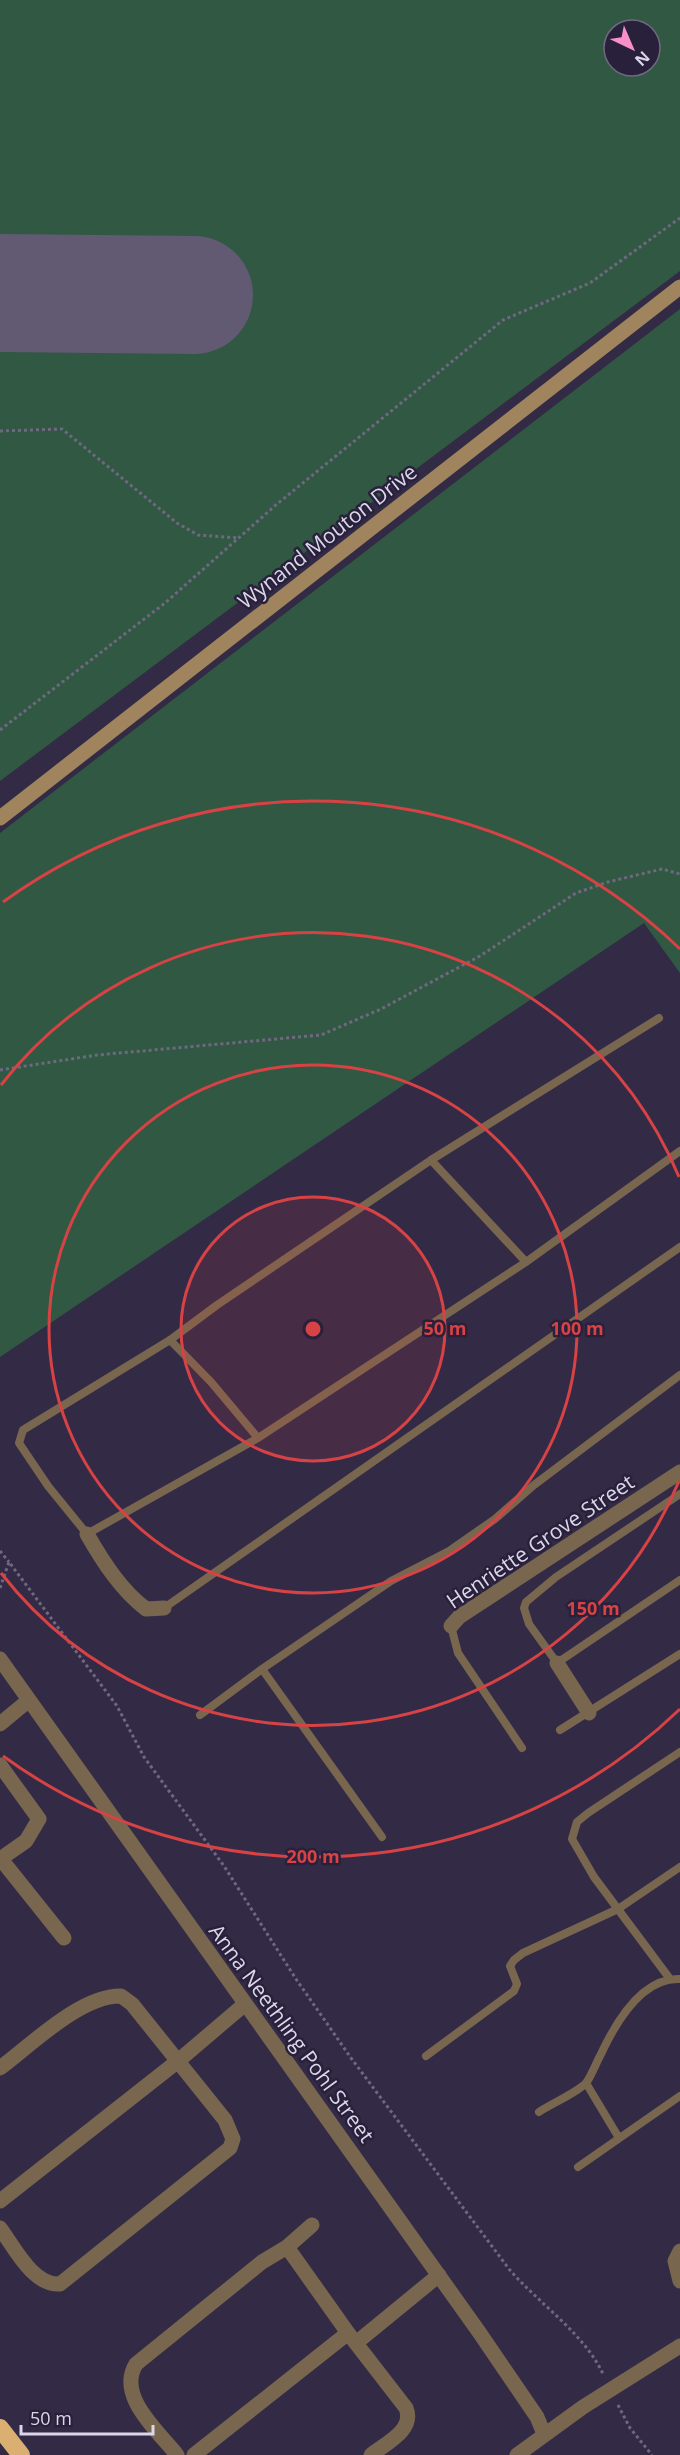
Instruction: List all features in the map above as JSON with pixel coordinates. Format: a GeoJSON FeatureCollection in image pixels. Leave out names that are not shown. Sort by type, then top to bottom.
{"type":"FeatureCollection","features":[{"type":"Feature","properties":{"kind":"highway"},"geometry":{"type":"LineString","coordinates":[[0,2428],[21,2455]]}},
{"type":"Feature","properties":{"kind":"street","name":"Wynand Mouton Drive"},"geometry":{"type":"LineString","coordinates":[[0,818],[680,287]]}},
{"type":"Feature","properties":{"kind":"street","name":"Henriette Grove Street"},"geometry":{"type":"LineString","coordinates":[[451,1626],[459,1617],[680,1472]]}},
{"type":"Feature","properties":{"kind":"street"},"geometry":{"type":"LineString","coordinates":[[87,1534],[100,1556],[138,1603],[146,1609],[164,1608]]}},
{"type":"Feature","properties":{"kind":"street","name":"Anna Neethling Pohl Street"},"geometry":{"type":"LineString","coordinates":[[0,1659],[439,2275],[531,2408],[544,2434]]}},
{"type":"Feature","properties":{"kind":"street"},"geometry":{"type":"LineString","coordinates":[[557,1663],[589,1713]]}},
{"type":"Feature","properties":{"kind":"street"},"geometry":{"type":"LineString","coordinates":[[0,1724],[29,1700]]}},
{"type":"Feature","properties":{"kind":"street"},"geometry":{"type":"LineString","coordinates":[[0,1765],[39,1819],[26,1841],[0,1859],[64,1938]]}},
{"type":"Feature","properties":{"kind":"street"},"geometry":{"type":"LineString","coordinates":[[0,2068],[78,2010],[97,1999],[111,1995],[121,1996],[132,2004],[225,2120],[233,2139],[230,2148],[60,2284],[51,2284],[36,2275],[0,2228]]}},
{"type":"Feature","properties":{"kind":"street"},"geometry":{"type":"LineString","coordinates":[[0,2201],[178,2061],[245,2004]]}},
{"type":"Feature","properties":{"kind":"street"},"geometry":{"type":"LineString","coordinates":[[177,2455],[134,2399],[129,2382],[131,2371],[136,2364],[262,2262],[287,2247],[312,2225]]}},
{"type":"Feature","properties":{"kind":"street"},"geometry":{"type":"LineString","coordinates":[[287,2247],[408,2413],[406,2427],[371,2455]]}},
{"type":"Feature","properties":{"kind":"street"},"geometry":{"type":"LineString","coordinates":[[680,2252],[675,2261],[680,2282]]}},
{"type":"Feature","properties":{"kind":"street"},"geometry":{"type":"LineString","coordinates":[[194,2455],[439,2275]]}},
{"type":"Feature","properties":{"kind":"street"},"geometry":{"type":"LineString","coordinates":[[517,2455],[544,2434],[680,2346]]}},
{"type":"Feature","properties":{"kind":"lane"},"geometry":{"type":"LineString","coordinates":[[659,1018],[431,1160],[217,1305],[170,1340],[23,1430],[19,1443],[23,1453],[87,1534],[258,1438],[525,1262],[680,1151]]}},
{"type":"Feature","properties":{"kind":"lane"},"geometry":{"type":"LineString","coordinates":[[431,1160],[525,1262]]}},
{"type":"Feature","properties":{"kind":"lane"},"geometry":{"type":"LineString","coordinates":[[164,1608],[680,1247]]}},
{"type":"Feature","properties":{"kind":"lane"},"geometry":{"type":"LineString","coordinates":[[170,1340],[211,1382],[258,1438]]}},
{"type":"Feature","properties":{"kind":"lane"},"geometry":{"type":"LineString","coordinates":[[200,1715],[262,1669],[391,1581],[449,1551],[476,1532],[680,1375]]}},
{"type":"Feature","properties":{"kind":"lane"},"geometry":{"type":"LineString","coordinates":[[680,1494],[556,1577],[526,1602],[524,1608],[529,1624],[557,1663],[680,1580]]}},
{"type":"Feature","properties":{"kind":"lane","name":"Henriette Grove Street"},"geometry":{"type":"LineString","coordinates":[[451,1626],[458,1653],[522,1748]]}},
{"type":"Feature","properties":{"kind":"lane"},"geometry":{"type":"LineString","coordinates":[[560,1730],[680,1654]]}},
{"type":"Feature","properties":{"kind":"lane"},"geometry":{"type":"LineString","coordinates":[[262,1669],[382,1837]]}},
{"type":"Feature","properties":{"kind":"lane"},"geometry":{"type":"LineString","coordinates":[[670,1978],[618,1909],[572,1839],[577,1822],[588,1813],[680,1752]]}},
{"type":"Feature","properties":{"kind":"lane"},"geometry":{"type":"LineString","coordinates":[[426,2056],[514,1991],[517,1984],[510,1966],[513,1960],[544,1942],[618,1909],[680,1867]]}},
{"type":"Feature","properties":{"kind":"lane"},"geometry":{"type":"LineString","coordinates":[[539,2112],[586,2084],[609,2036],[625,2012],[650,1989],[670,1978],[680,1979]]}},
{"type":"Feature","properties":{"kind":"lane"},"geometry":{"type":"LineString","coordinates":[[586,2084],[619,2138]]}},
{"type":"Feature","properties":{"kind":"lane"},"geometry":{"type":"LineString","coordinates":[[578,2167],[680,2096]]}},
{"type":"Feature","properties":{"kind":"path"},"geometry":{"type":"LineString","coordinates":[[0,730],[165,603],[239,538],[503,320],[590,283],[680,218]]}},
{"type":"Feature","properties":{"kind":"path"},"geometry":{"type":"LineString","coordinates":[[0,431],[62,429],[177,523],[198,535],[239,538]]}},
{"type":"Feature","properties":{"kind":"path"},"geometry":{"type":"LineString","coordinates":[[0,1070],[97,1055],[321,1035],[381,1009],[480,956],[576,893],[608,882],[662,869],[680,874]]}},
{"type":"Feature","properties":{"kind":"path"},"geometry":{"type":"LineString","coordinates":[[0,1551],[117,1706],[144,1757],[224,1866],[296,1979],[351,2058],[503,2261],[532,2295],[570,2329],[605,2377]]}},
{"type":"Feature","properties":{"kind":"path"},"geometry":{"type":"LineString","coordinates":[[0,1587],[9,1562]]}},
{"type":"Feature","properties":{"kind":"path"},"geometry":{"type":"LineString","coordinates":[[614,2395],[630,2428],[652,2455]]}},
{"type":"Feature","properties":{"kind":"green space"},"geometry":{"type":"Polygon","coordinates":[[[0,0],[680,0],[680,271],[0,781],[0,0]]]}},
{"type":"Feature","properties":{"kind":"green space"},"geometry":{"type":"Polygon","coordinates":[[[680,309],[680,973],[644,923],[0,1357],[0,833],[680,309]]]}},
{"type":"Feature","properties":{"kind":"runway"},"geometry":{"type":"LineString","coordinates":[[0,293],[194,295]]}}]}
